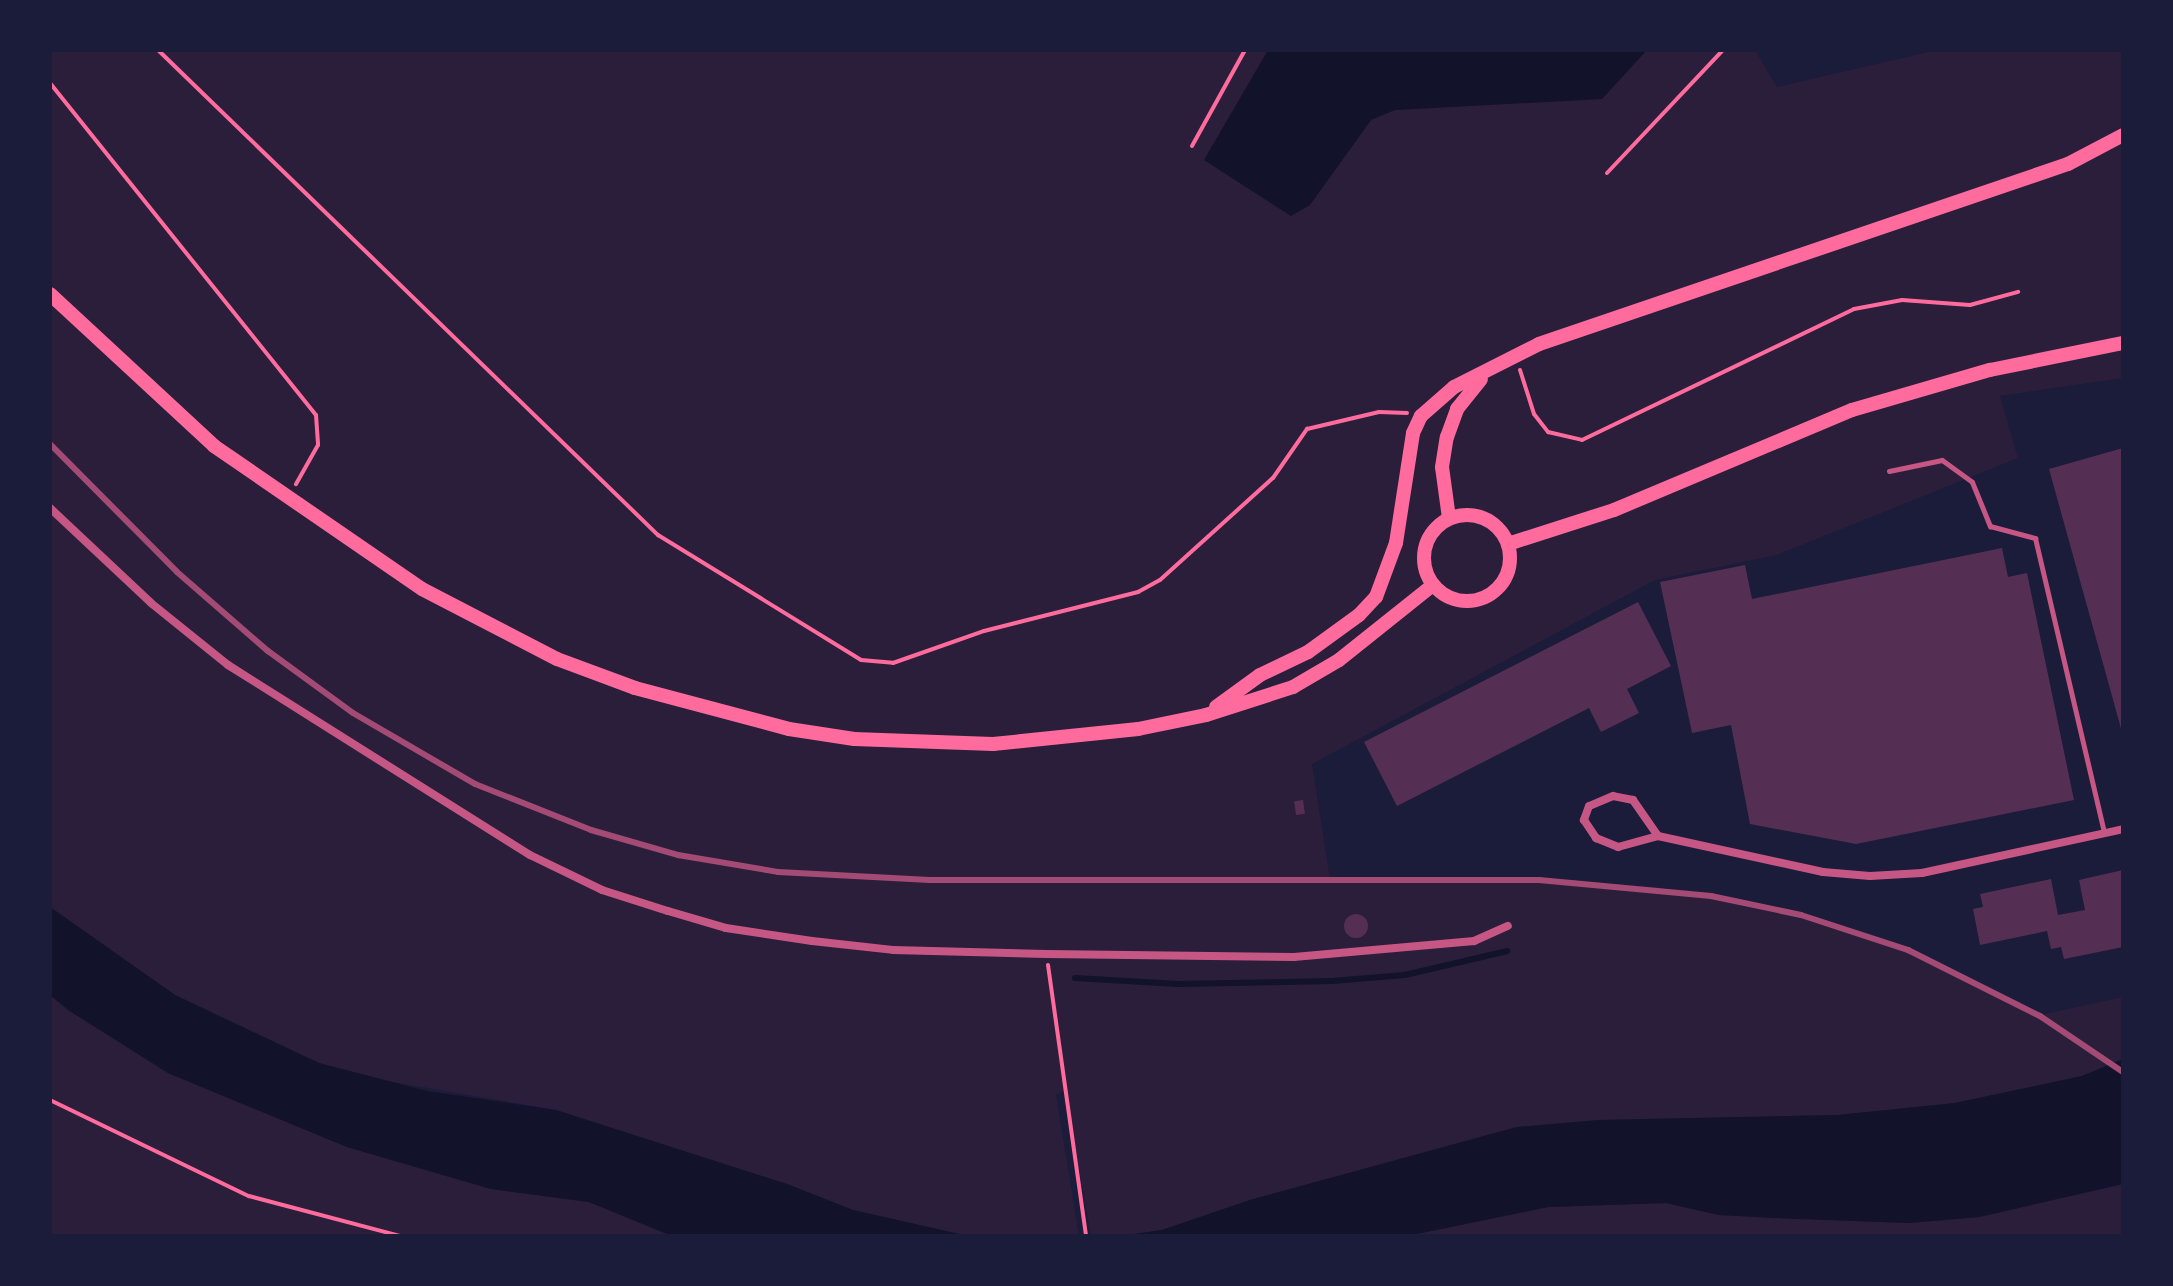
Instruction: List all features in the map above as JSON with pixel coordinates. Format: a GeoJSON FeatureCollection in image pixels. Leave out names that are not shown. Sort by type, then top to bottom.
{"type":"FeatureCollection","features":[{"type":"Feature","properties":{"kind":"main road"},"geometry":{"type":"LineString","coordinates":[[1206,715],[1260,675],[1308,652],[1359,615],[1376,597],[1391,563],[1407,456],[1421,416],[1454,387],[1516,356],[2068,164],[2123,135]]}},
{"type":"Feature","properties":{"kind":"main road"},"geometry":{"type":"LineString","coordinates":[[50,294],[152,392],[284,498],[376,561],[491,626],[557,659],[710,712],[854,739],[927,744],[1062,738],[1206,715],[1293,687],[1339,660],[1433,585]]}},
{"type":"Feature","properties":{"kind":"main road"},"geometry":{"type":"LineString","coordinates":[[1508,544],[1614,510],[1852,410],[1990,370],[2123,343]]}},
{"type":"Feature","properties":{"kind":"main road"},"geometry":{"type":"LineString","coordinates":[[1449,518],[1442,467],[1447,437],[1471,388],[1494,368]]}},
{"type":"Feature","properties":{"kind":"main road"},"geometry":{"type":"LineString","coordinates":[[1475,515],[1494,524],[1508,544],[1506,577],[1492,593],[1471,601],[1454,600],[1433,585],[1423,563],[1424,548],[1430,534],[1449,518],[1475,515]]}},
{"type":"Feature","properties":{"kind":"street"},"geometry":{"type":"LineString","coordinates":[[50,508],[151,603],[228,665],[530,855],[602,890],[726,928],[893,950],[1294,957],[1474,941],[1508,926]]}},
{"type":"Feature","properties":{"kind":"street"},"geometry":{"type":"LineString","coordinates":[[1658,836],[1633,800],[1613,796],[1589,806],[1584,820],[1596,838],[1618,847],[1658,836],[1823,872],[1870,876],[1922,873],[2123,829]]}},
{"type":"Feature","properties":{"kind":"lane"},"geometry":{"type":"LineString","coordinates":[[1889,471],[1942,460],[1972,482],[1990,526],[2035,538],[2104,834]]}},
{"type":"Feature","properties":{"kind":"path"},"geometry":{"type":"LineString","coordinates":[[158,50],[658,535],[861,660],[893,663],[984,631],[1138,592],[1160,580],[1273,478],[1307,429],[1379,412],[1421,416]]}},
{"type":"Feature","properties":{"kind":"path"},"geometry":{"type":"LineString","coordinates":[[1192,146],[1245,50]]}},
{"type":"Feature","properties":{"kind":"path"},"geometry":{"type":"LineString","coordinates":[[1607,173],[1723,50]]}},
{"type":"Feature","properties":{"kind":"path"},"geometry":{"type":"LineString","coordinates":[[50,83],[316,415],[318,445],[309,467],[284,498]]}},
{"type":"Feature","properties":{"kind":"path"},"geometry":{"type":"LineString","coordinates":[[1516,356],[1534,414],[1548,432],[1582,440],[1854,309],[1902,300],[1970,305],[2018,292]]}},
{"type":"Feature","properties":{"kind":"path"},"geometry":{"type":"LineString","coordinates":[[1046,954],[1086,1236]]}},
{"type":"Feature","properties":{"kind":"path"},"geometry":{"type":"LineString","coordinates":[[50,1100],[249,1196],[400,1236]]}},
{"type":"Feature","properties":{"kind":"shaded area"},"geometry":{"type":"Polygon","coordinates":[[[50,50],[1755,50],[1777,87],[1937,50],[2123,50],[2123,378],[2000,396],[2018,458],[1777,555],[1655,580],[1312,764],[1330,879],[1598,883],[1655,887],[1801,915],[1908,950],[2040,1015],[2123,997],[2123,1059],[2082,1076],[1955,1103],[1838,1115],[1599,1120],[1517,1127],[1250,1200],[1162,1230],[1121,1236],[1091,1236],[1065,1090],[1056,1095],[1079,1236],[968,1236],[853,1210],[787,1184],[556,1110],[381,1080],[319,1063],[258,1037],[175,995],[50,907],[50,50]]]}},
{"type":"Feature","properties":{"kind":"shaded area"},"geometry":{"type":"Polygon","coordinates":[[[1268,50],[1647,50],[1602,99],[1395,110],[1371,120],[1310,205],[1291,216],[1204,160],[1268,50]]]}},
{"type":"Feature","properties":{"kind":"shaded area"},"geometry":{"type":"Polygon","coordinates":[[[50,907],[175,995],[319,1063],[427,1091],[556,1110],[787,1184],[853,1210],[968,1236],[672,1236],[589,1202],[491,1189],[347,1147],[168,1073],[68,1010],[50,995],[50,907]]]}},
{"type":"Feature","properties":{"kind":"shaded area"},"geometry":{"type":"Polygon","coordinates":[[[50,995],[168,1073],[347,1147],[491,1189],[589,1202],[672,1236],[50,1236],[50,995]]]}},
{"type":"Feature","properties":{"kind":"shaded area"},"geometry":{"type":"Polygon","coordinates":[[[2123,1059],[2123,1184],[1979,1217],[1909,1223],[1773,1218],[1719,1215],[1666,1203],[1548,1207],[1407,1236],[1121,1236],[1162,1230],[1250,1200],[1517,1127],[1599,1120],[1838,1115],[1955,1103],[2082,1076],[2123,1059]]]}},
{"type":"Feature","properties":{"kind":"shaded area"},"geometry":{"type":"Polygon","coordinates":[[[2123,1184],[2123,1236],[1407,1236],[1548,1207],[1666,1203],[1719,1215],[1909,1223],[1979,1217],[2123,1184]]]}},
{"type":"Feature","properties":{"kind":"building"},"geometry":{"type":"Polygon","coordinates":[[[2123,448],[2123,732],[2122,732],[2049,469],[2123,448]]]}},
{"type":"Feature","properties":{"kind":"building"},"geometry":{"type":"Polygon","coordinates":[[[2002,548],[2008,577],[2027,573],[2074,800],[1856,844],[1750,824],[1731,725],[1692,733],[1660,582],[1745,565],[1752,599],[2002,548]]]}},
{"type":"Feature","properties":{"kind":"building"},"geometry":{"type":"Polygon","coordinates":[[[1638,602],[1671,666],[1627,689],[1639,713],[1601,732],[1589,708],[1397,806],[1364,742],[1638,602]]]}},
{"type":"Feature","properties":{"kind":"building"},"geometry":{"type":"Polygon","coordinates":[[[1303,800],[1305,814],[1296,815],[1294,801],[1303,800]]]}},
{"type":"Feature","properties":{"kind":"building"},"geometry":{"type":"Polygon","coordinates":[[[2123,870],[2123,947],[2064,959],[2061,947],[2051,949],[2047,931],[1980,945],[1973,909],[1983,907],[1980,894],[2051,879],[2058,915],[2085,910],[2079,880],[2123,870]]]}},
{"type":"Feature","properties":{"kind":"building"},"geometry":{"type":"Polygon","coordinates":[[[1356,914],[1364,918],[1368,926],[1364,934],[1356,938],[1348,934],[1344,926],[1348,918],[1356,914]]]}},
{"type":"Feature","properties":{"kind":"waterway"},"geometry":{"type":"LineString","coordinates":[[1075,978],[1178,984],[1332,981],[1405,975],[1507,951]]}},
{"type":"Feature","properties":{"kind":"railway"},"geometry":{"type":"LineString","coordinates":[[50,444],[177,572],[268,651],[353,713],[475,784],[591,830],[678,855],[778,872],[930,880],[1539,880],[1711,896],[1801,915],[1908,950],[2040,1016],[2123,1072]]}}]}
